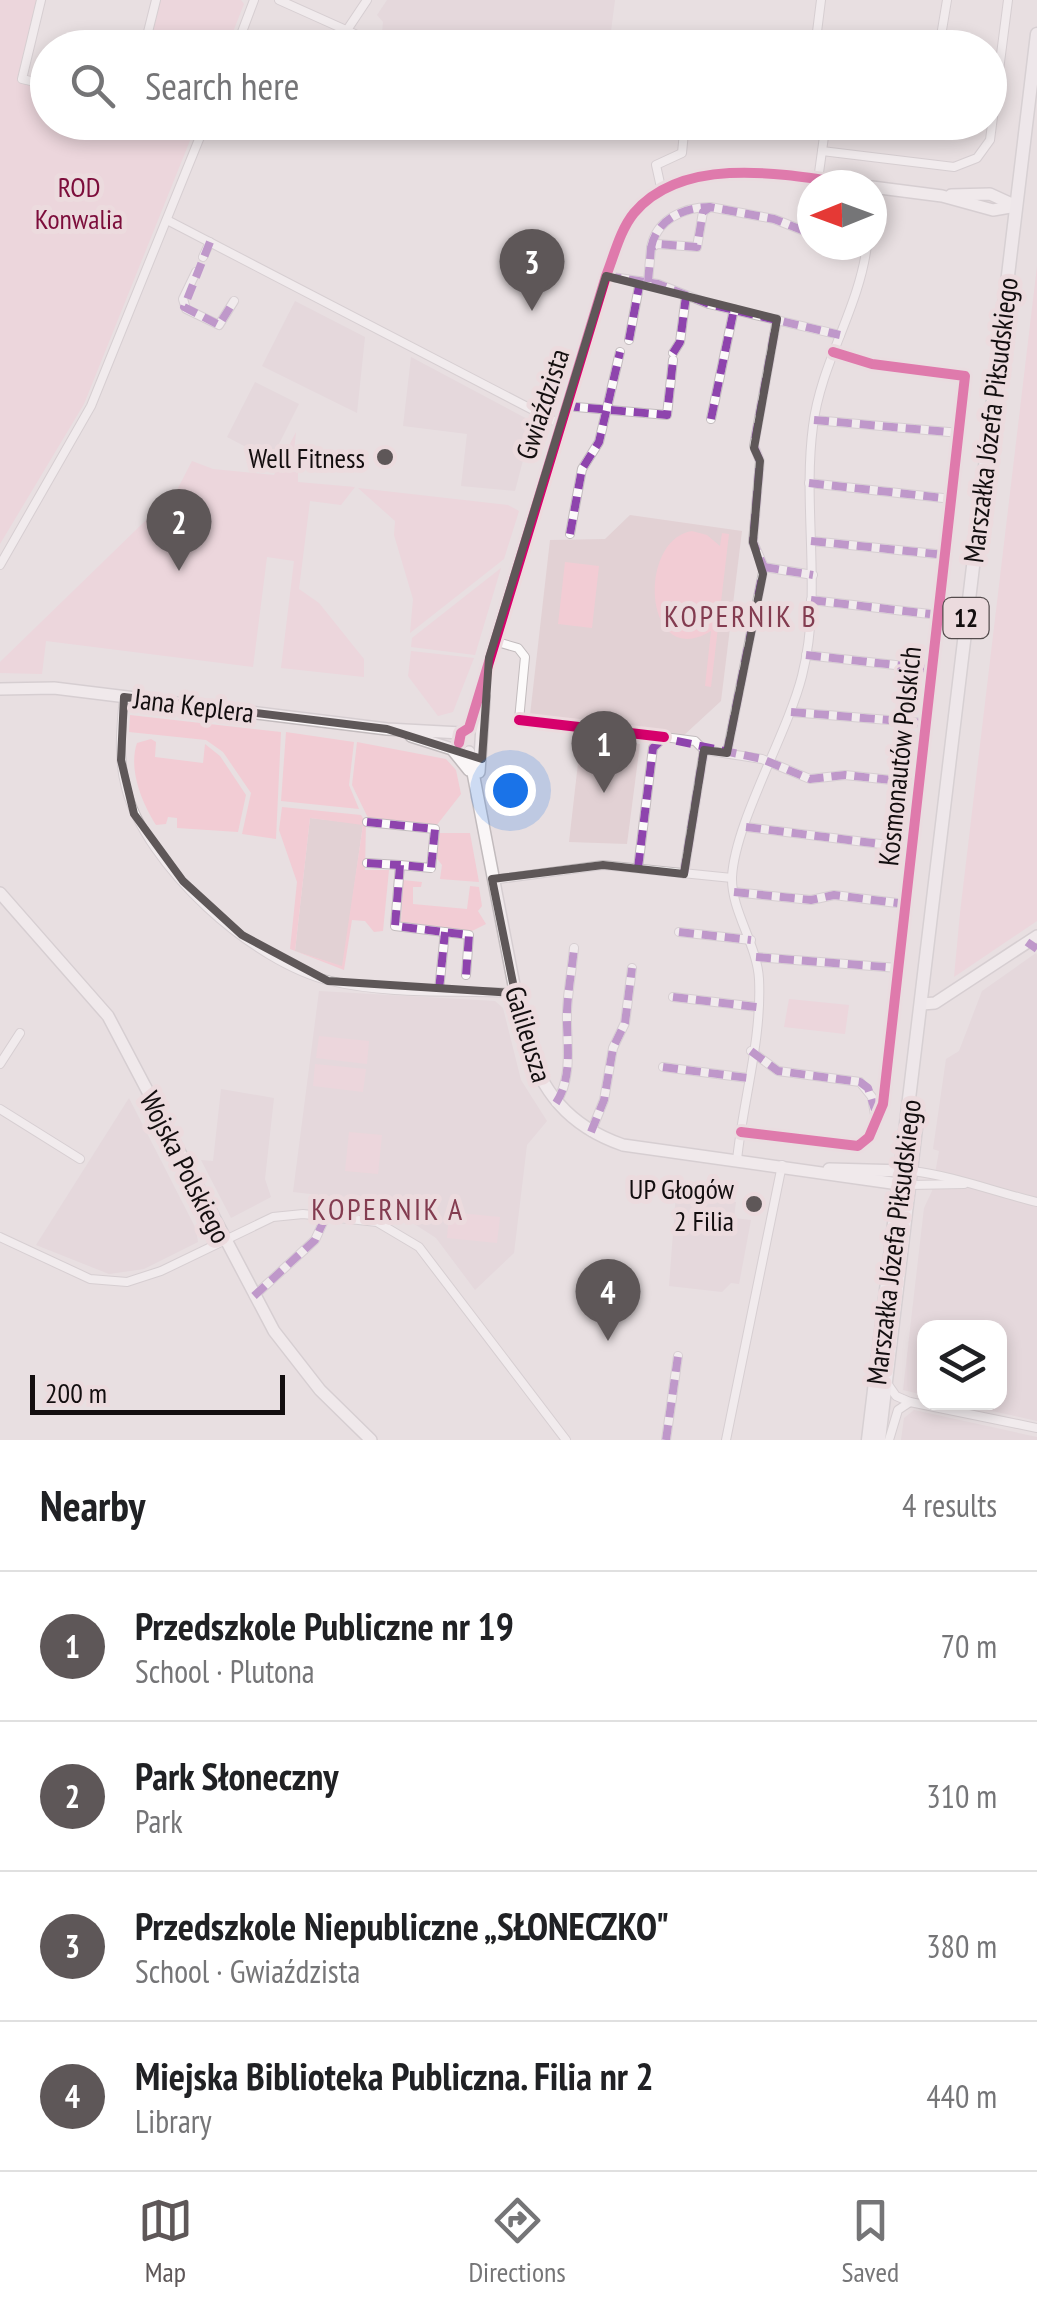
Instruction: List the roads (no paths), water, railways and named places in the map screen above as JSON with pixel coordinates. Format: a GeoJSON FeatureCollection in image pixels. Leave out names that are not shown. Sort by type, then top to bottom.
{"type":"FeatureCollection","features":[{"type":"Feature","properties":{"kind":"main road","name":"Marszałka Józefa Piłsudskiego"},"geometry":{"type":"LineString","coordinates":[[868,1440],[906,1178],[917,1044],[1037,34]]}},
{"type":"Feature","properties":{"kind":"main road","name":"Marszałka Józefa Piłsudskiego"},"geometry":{"type":"LineString","coordinates":[[878,1440],[902,1210]]}},
{"type":"Feature","properties":{"kind":"street"},"geometry":{"type":"LineString","coordinates":[[34,30],[41,0]]}},
{"type":"Feature","properties":{"kind":"street"},"geometry":{"type":"LineString","coordinates":[[148,30],[156,0]]}},
{"type":"Feature","properties":{"kind":"street"},"geometry":{"type":"LineString","coordinates":[[243,30],[254,0]]}},
{"type":"Feature","properties":{"kind":"street"},"geometry":{"type":"LineString","coordinates":[[279,0],[347,30],[366,0]]}},
{"type":"Feature","properties":{"kind":"street"},"geometry":{"type":"LineString","coordinates":[[817,30],[820,0]]}},
{"type":"Feature","properties":{"kind":"street"},"geometry":{"type":"LineString","coordinates":[[942,30],[947,0]]}},
{"type":"Feature","properties":{"kind":"street"},"geometry":{"type":"LineString","coordinates":[[1003,30],[1008,0]]}},
{"type":"Feature","properties":{"kind":"street"},"geometry":{"type":"LineString","coordinates":[[30,46],[22,79],[30,81]]}},
{"type":"Feature","properties":{"kind":"street"},"geometry":{"type":"LineString","coordinates":[[0,564],[91,406],[199,140]]}},
{"type":"Feature","properties":{"kind":"street","name":"Gwiaździsta"},"geometry":{"type":"LineString","coordinates":[[662,192],[656,165],[682,153],[683,140]]}},
{"type":"Feature","properties":{"kind":"street"},"geometry":{"type":"LineString","coordinates":[[819,170],[824,140]]}},
{"type":"Feature","properties":{"kind":"street"},"geometry":{"type":"LineString","coordinates":[[822,151],[962,166],[986,150],[987,140]]}},
{"type":"Feature","properties":{"kind":"street","name":"Gwiaździsta"},"geometry":{"type":"LineString","coordinates":[[470,740],[481,684],[560,424],[606,276],[628,222],[662,192],[694,179],[720,175],[797,179]]}},
{"type":"Feature","properties":{"kind":"street"},"geometry":{"type":"LineString","coordinates":[[887,190],[942,196],[990,194],[1020,180]]}},
{"type":"Feature","properties":{"kind":"street"},"geometry":{"type":"LineString","coordinates":[[990,194],[1016,206]]}},
{"type":"Feature","properties":{"kind":"street"},"geometry":{"type":"LineString","coordinates":[[942,196],[992,210],[1016,206]]}},
{"type":"Feature","properties":{"kind":"street"},"geometry":{"type":"LineString","coordinates":[[651,248],[657,244],[697,247],[703,212],[710,207]]}},
{"type":"Feature","properties":{"kind":"street"},"geometry":{"type":"LineString","coordinates":[[629,340],[655,233],[671,217],[689,208],[710,207],[774,218],[797,228]]}},
{"type":"Feature","properties":{"kind":"street"},"geometry":{"type":"LineString","coordinates":[[992,210],[1013,233]]}},
{"type":"Feature","properties":{"kind":"street"},"geometry":{"type":"LineString","coordinates":[[167,220],[560,424]]}},
{"type":"Feature","properties":{"kind":"street"},"geometry":{"type":"LineString","coordinates":[[203,257],[210,242]]}},
{"type":"Feature","properties":{"kind":"street"},"geometry":{"type":"LineString","coordinates":[[737,1160],[757,1007],[756,957],[732,878],[746,828],[791,712],[806,655],[813,576],[809,483],[814,420],[833,352],[862,286],[865,260]]}},
{"type":"Feature","properties":{"kind":"street"},"geometry":{"type":"LineString","coordinates":[[196,272],[183,299],[186,309],[219,325],[234,301]]}},
{"type":"Feature","properties":{"kind":"street"},"geometry":{"type":"LineString","coordinates":[[606,276],[644,282],[840,335]]}},
{"type":"Feature","properties":{"kind":"street"},"geometry":{"type":"LineString","coordinates":[[566,406],[667,415],[673,356],[680,342],[686,296]]}},
{"type":"Feature","properties":{"kind":"street"},"geometry":{"type":"LineString","coordinates":[[711,419],[734,309]]}},
{"type":"Feature","properties":{"kind":"street"},"geometry":{"type":"LineString","coordinates":[[727,753],[764,567],[753,542],[760,462],[754,446],[777,319]]}},
{"type":"Feature","properties":{"kind":"street"},"geometry":{"type":"LineString","coordinates":[[570,534],[582,469],[599,442],[620,352]]}},
{"type":"Feature","properties":{"kind":"street","name":"Kosmonautów Polskich"},"geometry":{"type":"LineString","coordinates":[[833,352],[872,364],[965,376],[882,1111],[876,1115]]}},
{"type":"Feature","properties":{"kind":"street"},"geometry":{"type":"LineString","coordinates":[[814,420],[960,433]]}},
{"type":"Feature","properties":{"kind":"street"},"geometry":{"type":"LineString","coordinates":[[809,483],[952,500]]}},
{"type":"Feature","properties":{"kind":"street"},"geometry":{"type":"LineString","coordinates":[[811,541],[946,555]]}},
{"type":"Feature","properties":{"kind":"street"},"geometry":{"type":"LineString","coordinates":[[764,567],[813,576]]}},
{"type":"Feature","properties":{"kind":"street"},"geometry":{"type":"LineString","coordinates":[[811,600],[938,615]]}},
{"type":"Feature","properties":{"kind":"street"},"geometry":{"type":"LineString","coordinates":[[494,641],[518,648],[525,657],[518,720],[525,721]]}},
{"type":"Feature","properties":{"kind":"street","name":"Kosmonautów Polskich"},"geometry":{"type":"LineString","coordinates":[[806,655],[931,668]]}},
{"type":"Feature","properties":{"kind":"street","name":"Gwiaździsta"},"geometry":{"type":"LineString","coordinates":[[470,740],[488,662]]}},
{"type":"Feature","properties":{"kind":"street","name":"Jana Keplera"},"geometry":{"type":"LineString","coordinates":[[407,733],[459,722],[481,684]]}},
{"type":"Feature","properties":{"kind":"street","name":"Jana Keplera"},"geometry":{"type":"LineString","coordinates":[[0,689],[32,686],[470,740]]}},
{"type":"Feature","properties":{"kind":"street"},"geometry":{"type":"LineString","coordinates":[[124,697],[124,780],[134,814],[157,850],[205,904],[254,944],[301,971],[354,986],[514,993]]}},
{"type":"Feature","properties":{"kind":"street","name":"Kosmonautów Polskich"},"geometry":{"type":"LineString","coordinates":[[791,712],[925,724]]}},
{"type":"Feature","properties":{"kind":"street","name":"Jana Keplera"},"geometry":{"type":"LineString","coordinates":[[407,733],[459,754],[476,789]]}},
{"type":"Feature","properties":{"kind":"street","name":"Kosmonautów Polskich"},"geometry":{"type":"LineString","coordinates":[[638,868],[653,748],[664,737],[695,741],[704,750],[772,762],[815,780],[845,775],[919,783]]}},
{"type":"Feature","properties":{"kind":"street","name":"Galileusza"},"geometry":{"type":"LineString","coordinates":[[470,740],[480,806]]}},
{"type":"Feature","properties":{"kind":"street","name":"Galileusza"},"geometry":{"type":"LineString","coordinates":[[470,740],[514,993],[534,1068],[556,1103],[591,1132],[623,1145],[820,1170],[880,1184],[906,1178]]}},
{"type":"Feature","properties":{"kind":"street"},"geometry":{"type":"LineString","coordinates":[[684,874],[704,750]]}},
{"type":"Feature","properties":{"kind":"street"},"geometry":{"type":"LineString","coordinates":[[367,822],[436,829],[431,868],[368,863]]}},
{"type":"Feature","properties":{"kind":"street","name":"Kosmonautów Polskich"},"geometry":{"type":"LineString","coordinates":[[746,828],[912,848]]}},
{"type":"Feature","properties":{"kind":"street"},"geometry":{"type":"LineString","coordinates":[[400,866],[395,926],[468,934],[466,975]]}},
{"type":"Feature","properties":{"kind":"street"},"geometry":{"type":"LineString","coordinates":[[492,880],[563,868],[638,868],[732,878]]}},
{"type":"Feature","properties":{"kind":"street","name":"Kosmonautów Polskich"},"geometry":{"type":"LineString","coordinates":[[734,892],[811,900],[834,895],[905,904]]}},
{"type":"Feature","properties":{"kind":"street","name":"Wojska Polskiego"},"geometry":{"type":"LineString","coordinates":[[0,893],[108,1016],[254,1296],[296,1363],[372,1440]]}},
{"type":"Feature","properties":{"kind":"street"},"geometry":{"type":"LineString","coordinates":[[439,990],[445,932]]}},
{"type":"Feature","properties":{"kind":"street"},"geometry":{"type":"LineString","coordinates":[[678,932],[751,940]]}},
{"type":"Feature","properties":{"kind":"street"},"geometry":{"type":"LineString","coordinates":[[922,1004],[934,1003],[1037,936]]}},
{"type":"Feature","properties":{"kind":"street"},"geometry":{"type":"LineString","coordinates":[[556,1103],[564,1087],[570,1044],[567,1015],[574,948]]}},
{"type":"Feature","properties":{"kind":"street"},"geometry":{"type":"LineString","coordinates":[[756,957],[898,968]]}},
{"type":"Feature","properties":{"kind":"street"},"geometry":{"type":"LineString","coordinates":[[591,1132],[604,1100],[613,1048],[625,1023],[632,968]]}},
{"type":"Feature","properties":{"kind":"street"},"geometry":{"type":"LineString","coordinates":[[673,997],[757,1007]]}},
{"type":"Feature","properties":{"kind":"street"},"geometry":{"type":"LineString","coordinates":[[0,1064],[20,1033]]}},
{"type":"Feature","properties":{"kind":"street"},"geometry":{"type":"LineString","coordinates":[[741,1132],[858,1146],[869,1137],[876,1115],[872,1097],[860,1082],[778,1071],[751,1052]]}},
{"type":"Feature","properties":{"kind":"street"},"geometry":{"type":"LineString","coordinates":[[663,1067],[748,1078]]}},
{"type":"Feature","properties":{"kind":"street"},"geometry":{"type":"LineString","coordinates":[[0,1109],[80,1158]]}},
{"type":"Feature","properties":{"kind":"street"},"geometry":{"type":"LineString","coordinates":[[882,1169],[909,1152],[928,1173]]}},
{"type":"Feature","properties":{"kind":"street"},"geometry":{"type":"LineString","coordinates":[[726,1440],[782,1165]]}},
{"type":"Feature","properties":{"kind":"street","name":"Galileusza"},"geometry":{"type":"LineString","coordinates":[[820,1170],[882,1169],[906,1178]]}},
{"type":"Feature","properties":{"kind":"street"},"geometry":{"type":"LineString","coordinates":[[906,1178],[928,1173],[948,1175],[964,1184],[1037,1202]]}},
{"type":"Feature","properties":{"kind":"street"},"geometry":{"type":"LineString","coordinates":[[906,1178],[928,1186],[964,1184]]}},
{"type":"Feature","properties":{"kind":"street"},"geometry":{"type":"LineString","coordinates":[[880,1184],[902,1210],[928,1186]]}},
{"type":"Feature","properties":{"kind":"street"},"geometry":{"type":"LineString","coordinates":[[254,1296],[321,1234],[326,1216]]}},
{"type":"Feature","properties":{"kind":"street"},"geometry":{"type":"LineString","coordinates":[[0,1237],[90,1279],[112,1283],[161,1272],[273,1217],[326,1216],[377,1222],[419,1247],[566,1440]]}},
{"type":"Feature","properties":{"kind":"street"},"geometry":{"type":"LineString","coordinates":[[666,1440],[678,1356]]}},
{"type":"Feature","properties":{"kind":"street"},"geometry":{"type":"LineString","coordinates":[[887,1382],[896,1396],[910,1402],[1037,1428]]}},
{"type":"Feature","properties":{"kind":"street"},"geometry":{"type":"LineString","coordinates":[[889,1440],[898,1410],[910,1402]]}},
{"type":"Feature","properties":{"kind":"place","name":"Przedszkole Niepubliczne „SŁONECZKO\""},"geometry":{"type":"Point","coordinates":[532,311]}},
{"type":"Feature","properties":{"kind":"place","name":"Well Fitness"},"geometry":{"type":"Point","coordinates":[385,457]}},
{"type":"Feature","properties":{"kind":"place","name":"Park Słoneczny"},"geometry":{"type":"Point","coordinates":[179,571]}},
{"type":"Feature","properties":{"kind":"place","name":"Przedszkole Publiczne nr 19"},"geometry":{"type":"Point","coordinates":[604,793]}},
{"type":"Feature","properties":{"kind":"place","name":"UP Głogów 2 Filia"},"geometry":{"type":"Point","coordinates":[754,1204]}},
{"type":"Feature","properties":{"kind":"place","name":"Miejska Biblioteka Publiczna. Filia nr 2"},"geometry":{"type":"Point","coordinates":[608,1341]}},
{"type":"Feature","properties":{"kind":"district","name":"KOPERNIK B"},"geometry":{"type":"Point","coordinates":[741,615]}},
{"type":"Feature","properties":{"kind":"district","name":"KOPERNIK A"},"geometry":{"type":"Point","coordinates":[388,1208]}},
{"type":"Feature","properties":{"kind":"park label","name":"ROD Konwalia"},"geometry":{"type":"Point","coordinates":[79,202]}}]}
